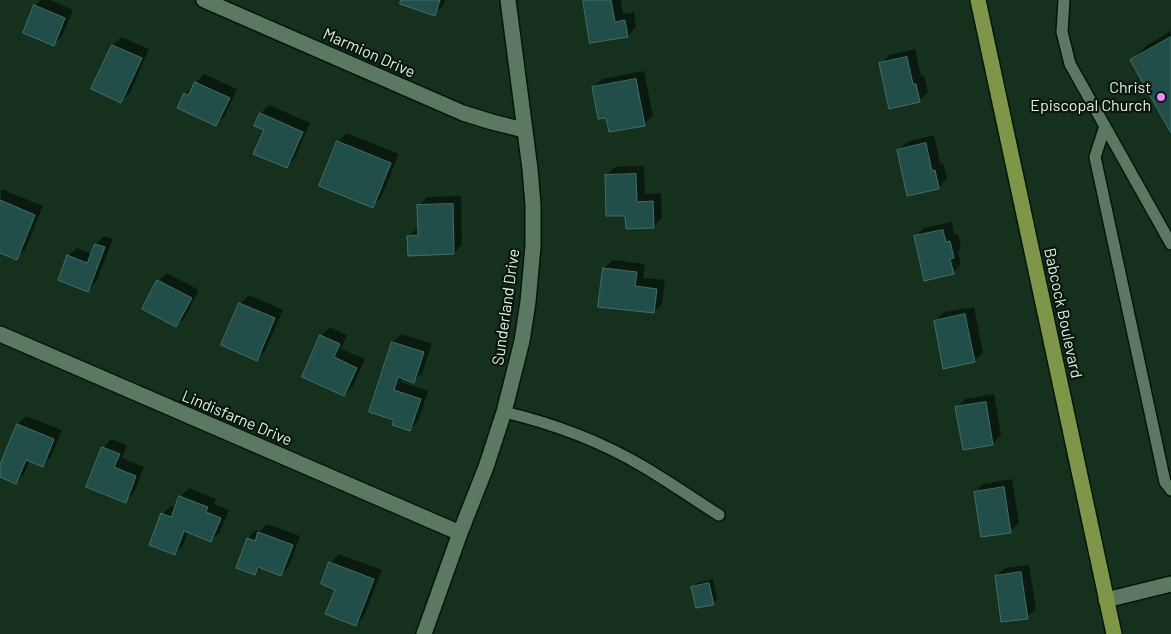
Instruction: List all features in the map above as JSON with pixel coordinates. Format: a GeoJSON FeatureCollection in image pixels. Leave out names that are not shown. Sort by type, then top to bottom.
{"type":"FeatureCollection","features":[{"type":"Feature","properties":{"kind":"main road","name":"Babcock Boulevard"},"geometry":{"type":"LineString","coordinates":[[978,0],[1114,634]]}},
{"type":"Feature","properties":{"kind":"street","name":"Marmion Drive"},"geometry":{"type":"LineString","coordinates":[[204,0],[463,113],[524,130]]}},
{"type":"Feature","properties":{"kind":"street","name":"Sunderland Drive"},"geometry":{"type":"LineString","coordinates":[[424,634],[486,467],[504,412],[522,341],[533,246],[533,205],[508,0]]}},
{"type":"Feature","properties":{"kind":"street","name":"Lindisfarne Drive"},"geometry":{"type":"LineString","coordinates":[[0,334],[460,533]]}},
{"type":"Feature","properties":{"kind":"street"},"geometry":{"type":"LineString","coordinates":[[1106,600],[1171,584]]}},
{"type":"Feature","properties":{"kind":"lane"},"geometry":{"type":"LineString","coordinates":[[1064,0],[1062,32],[1070,64],[1171,244]]}},
{"type":"Feature","properties":{"kind":"lane"},"geometry":{"type":"LineString","coordinates":[[1105,126],[1095,157],[1165,482],[1171,490]]}},
{"type":"Feature","properties":{"kind":"lane"},"geometry":{"type":"LineString","coordinates":[[504,412],[537,420],[586,439],[643,466],[719,515]]}},
{"type":"Feature","properties":{"kind":"building"},"geometry":{"type":"Polygon","coordinates":[[[401,0],[440,0],[435,16],[400,4],[401,0]]]}},
{"type":"Feature","properties":{"kind":"building"},"geometry":{"type":"Polygon","coordinates":[[[583,0],[611,0],[615,22],[625,20],[628,37],[590,43],[583,0]]]}},
{"type":"Feature","properties":{"kind":"building"},"geometry":{"type":"Polygon","coordinates":[[[34,5],[65,18],[54,46],[23,33],[34,5]]]}},
{"type":"Feature","properties":{"kind":"building","name":"Christ Episcopal Church"},"geometry":{"type":"Polygon","coordinates":[[[1171,37],[1171,133],[1130,60],[1171,37]]]}},
{"type":"Feature","properties":{"kind":"building"},"geometry":{"type":"Polygon","coordinates":[[[112,45],[142,58],[121,103],[91,89],[112,45]]]}},
{"type":"Feature","properties":{"kind":"building"},"geometry":{"type":"Polygon","coordinates":[[[907,57],[913,84],[916,84],[920,102],[889,109],[879,63],[907,57]]]}},
{"type":"Feature","properties":{"kind":"building"},"geometry":{"type":"Polygon","coordinates":[[[636,79],[645,126],[609,132],[606,118],[598,119],[592,87],[636,79]]]}},
{"type":"Feature","properties":{"kind":"building"},"geometry":{"type":"Polygon","coordinates":[[[195,82],[230,98],[216,126],[177,108],[184,93],[188,95],[195,82]]]}},
{"type":"Feature","properties":{"kind":"building"},"geometry":{"type":"Polygon","coordinates":[[[260,113],[303,132],[287,168],[253,154],[264,130],[254,126],[260,113]]]}},
{"type":"Feature","properties":{"kind":"building"},"geometry":{"type":"Polygon","coordinates":[[[337,141],[391,163],[373,208],[319,186],[337,141]]]}},
{"type":"Feature","properties":{"kind":"building"},"geometry":{"type":"Polygon","coordinates":[[[926,143],[932,171],[935,170],[939,189],[907,196],[897,150],[926,143]]]}},
{"type":"Feature","properties":{"kind":"building"},"geometry":{"type":"Polygon","coordinates":[[[636,174],[637,202],[653,201],[654,228],[626,229],[625,216],[606,216],[605,175],[636,174]]]}},
{"type":"Feature","properties":{"kind":"building"},"geometry":{"type":"Polygon","coordinates":[[[0,200],[35,215],[17,260],[0,253],[0,200]]]}},
{"type":"Feature","properties":{"kind":"building"},"geometry":{"type":"Polygon","coordinates":[[[453,204],[454,254],[408,256],[407,236],[418,235],[417,205],[453,204]]]}},
{"type":"Feature","properties":{"kind":"building"},"geometry":{"type":"Polygon","coordinates":[[[943,230],[946,242],[950,241],[954,258],[950,259],[954,274],[924,281],[914,236],[943,230]]]}},
{"type":"Feature","properties":{"kind":"building"},"geometry":{"type":"Polygon","coordinates":[[[95,244],[105,247],[88,292],[58,280],[67,255],[87,263],[95,244]]]}},
{"type":"Feature","properties":{"kind":"building"},"geometry":{"type":"Polygon","coordinates":[[[603,268],[637,272],[635,286],[657,289],[654,313],[598,307],[603,268]]]}},
{"type":"Feature","properties":{"kind":"building"},"geometry":{"type":"Polygon","coordinates":[[[157,280],[192,298],[176,327],[142,309],[157,280]]]}},
{"type":"Feature","properties":{"kind":"building"},"geometry":{"type":"Polygon","coordinates":[[[239,303],[275,318],[257,361],[221,345],[239,303]]]}},
{"type":"Feature","properties":{"kind":"building"},"geometry":{"type":"Polygon","coordinates":[[[965,314],[975,362],[943,369],[934,321],[965,314]]]}},
{"type":"Feature","properties":{"kind":"building"},"geometry":{"type":"Polygon","coordinates":[[[320,335],[340,344],[334,357],[357,368],[344,396],[302,377],[320,335]]]}},
{"type":"Feature","properties":{"kind":"building"},"geometry":{"type":"Polygon","coordinates":[[[392,342],[424,352],[414,383],[398,377],[394,390],[421,399],[410,431],[392,425],[394,420],[369,412],[392,342]]]}},
{"type":"Feature","properties":{"kind":"building"},"geometry":{"type":"Polygon","coordinates":[[[986,402],[993,445],[963,450],[955,407],[986,402]]]}},
{"type":"Feature","properties":{"kind":"building"},"geometry":{"type":"Polygon","coordinates":[[[17,424],[54,439],[43,467],[26,460],[16,484],[0,477],[0,465],[17,424]]]}},
{"type":"Feature","properties":{"kind":"building"},"geometry":{"type":"Polygon","coordinates":[[[102,447],[120,454],[114,467],[136,476],[126,503],[86,487],[102,447]]]}},
{"type":"Feature","properties":{"kind":"building"},"geometry":{"type":"Polygon","coordinates":[[[1004,487],[1011,533],[981,537],[974,492],[1004,487]]]}},
{"type":"Feature","properties":{"kind":"building"},"geometry":{"type":"Polygon","coordinates":[[[179,496],[208,507],[206,512],[221,518],[211,542],[184,531],[175,555],[149,545],[161,513],[171,517],[179,496]]]}},
{"type":"Feature","properties":{"kind":"building"},"geometry":{"type":"Polygon","coordinates":[[[258,532],[293,545],[281,576],[258,567],[255,575],[236,568],[247,538],[255,541],[258,532]]]}},
{"type":"Feature","properties":{"kind":"building"},"geometry":{"type":"Polygon","coordinates":[[[329,562],[374,579],[356,626],[325,614],[335,590],[321,584],[329,562]]]}},
{"type":"Feature","properties":{"kind":"building"},"geometry":{"type":"Polygon","coordinates":[[[1021,572],[1028,619],[1001,622],[995,576],[1021,572]]]}},
{"type":"Feature","properties":{"kind":"building"},"geometry":{"type":"Polygon","coordinates":[[[709,583],[714,605],[696,608],[691,587],[709,583]]]}},
{"type":"Feature","properties":{"kind":"place","name":"Christ Episcopal Church"},"geometry":{"type":"Point","coordinates":[1161,97]}}]}
